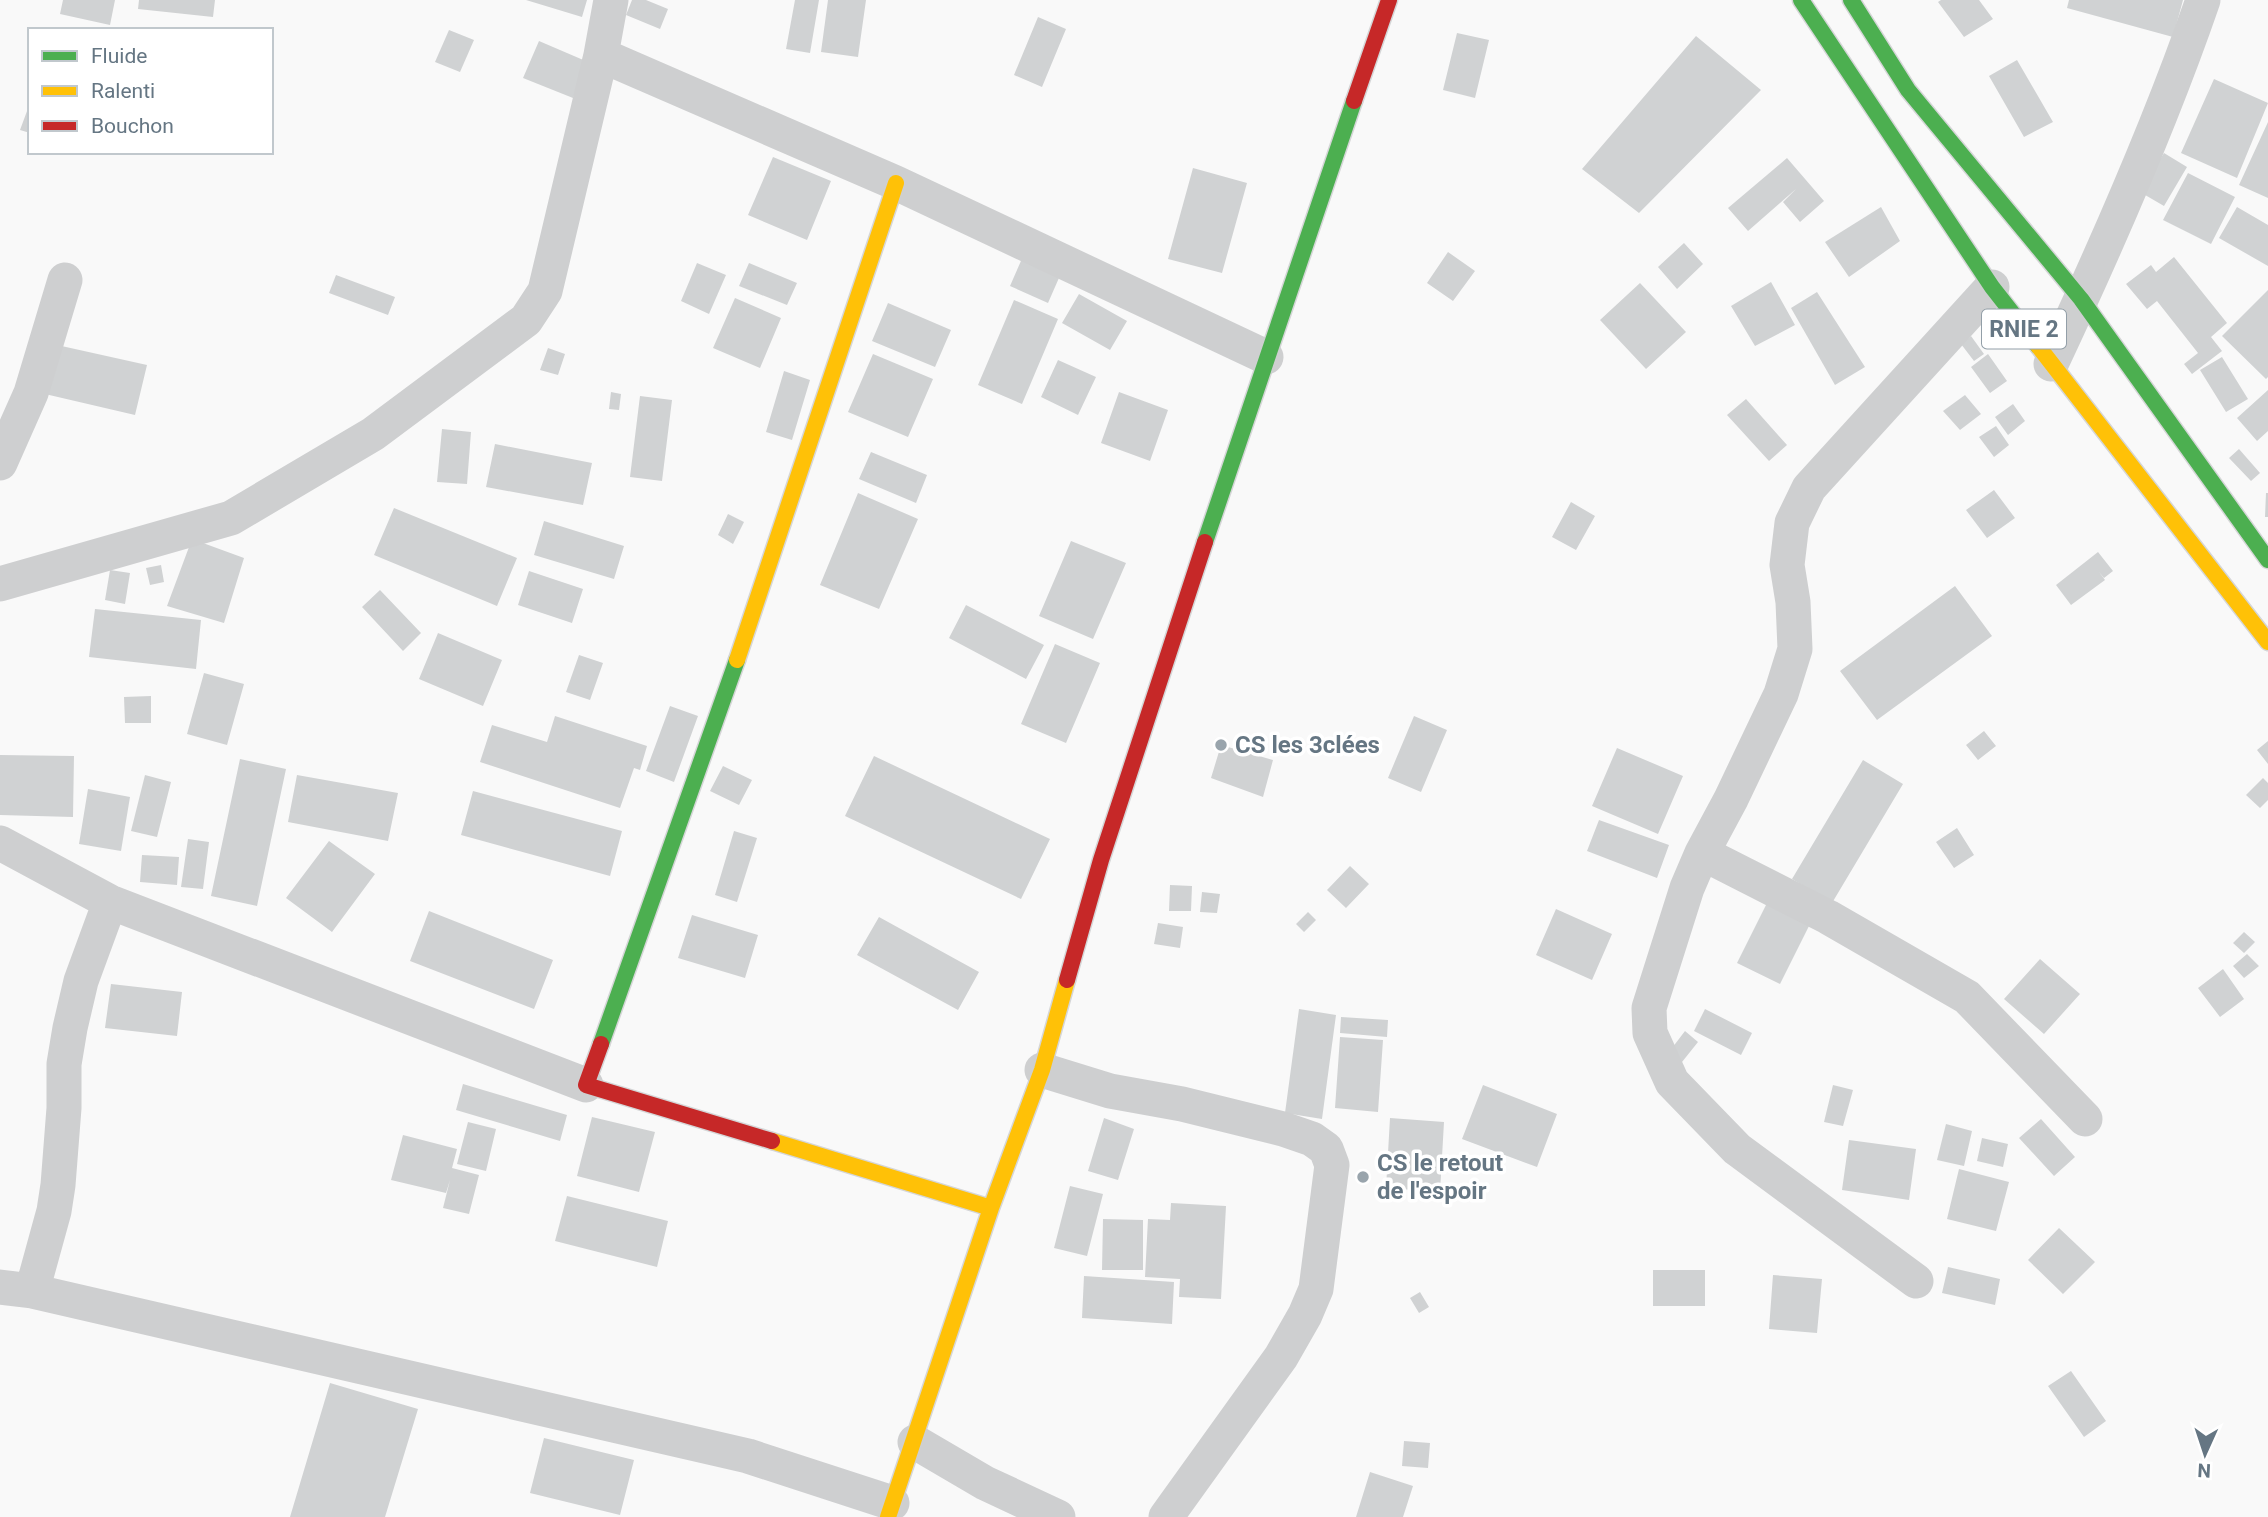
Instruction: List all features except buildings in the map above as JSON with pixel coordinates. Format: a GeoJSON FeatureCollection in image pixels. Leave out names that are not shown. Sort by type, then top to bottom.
{"type":"FeatureCollection","features":[{"type":"Feature","properties":{"kind":"main road"},"geometry":{"type":"LineString","coordinates":[[890,1510],[915,1442],[991,1208],[1042,1070],[1101,860],[1266,357],[1389,0]]}},
{"type":"Feature","properties":{"kind":"main road","name":"RNIE 2"},"geometry":{"type":"LineString","coordinates":[[1801,0],[1992,287],[2268,642]]}},
{"type":"Feature","properties":{"kind":"main road","name":"RNIE 2"},"geometry":{"type":"LineString","coordinates":[[1851,0],[1908,90],[2081,299],[2268,560]]}},
{"type":"Feature","properties":{"kind":"main road"},"geometry":{"type":"LineString","coordinates":[[896,183],[733,670],[586,1085],[991,1208]]}},
{"type":"Feature","properties":{"kind":"street"},"geometry":{"type":"LineString","coordinates":[[0,584],[231,518],[373,434],[526,320],[545,291],[601,55],[611,0]]}},
{"type":"Feature","properties":{"kind":"street"},"geometry":{"type":"LineString","coordinates":[[2051,364],[2183,59],[2203,0]]}},
{"type":"Feature","properties":{"kind":"street"},"geometry":{"type":"LineString","coordinates":[[601,55],[896,183],[1266,357]]}},
{"type":"Feature","properties":{"kind":"street"},"geometry":{"type":"LineString","coordinates":[[0,463],[31,393],[65,280]]}},
{"type":"Feature","properties":{"kind":"street"},"geometry":{"type":"LineString","coordinates":[[1916,1281],[1737,1149],[1672,1082],[1650,1033],[1649,1008],[1687,888],[1781,694],[1795,649],[1793,601],[1787,565],[1792,523],[1809,488],[1992,287]]}},
{"type":"Feature","properties":{"kind":"street"},"geometry":{"type":"LineString","coordinates":[[0,844],[110,902],[586,1085]]}},
{"type":"Feature","properties":{"kind":"street"},"geometry":{"type":"LineString","coordinates":[[1702,853],[1828,917],[1967,998],[2085,1119]]}},
{"type":"Feature","properties":{"kind":"street"},"geometry":{"type":"LineString","coordinates":[[110,902],[81,981],[70,1028],[64,1064],[64,1108],[54,1212],[16,1289],[748,1456],[890,1510]]}},
{"type":"Feature","properties":{"kind":"street"},"geometry":{"type":"LineString","coordinates":[[1042,1070],[1110,1091],[1182,1104],[1283,1129],[1312,1139],[1326,1149],[1332,1165],[1317,1289],[1305,1315],[1281,1357],[1166,1517]]}},
{"type":"Feature","properties":{"kind":"street"},"geometry":{"type":"LineString","coordinates":[[915,1442],[985,1483],[1058,1517]]}},
{"type":"Feature","properties":{"kind":"traffic: fast"},"geometry":{"type":"LineString","coordinates":[[1801,0],[1992,287],[2038,346]]}},
{"type":"Feature","properties":{"kind":"traffic: fast"},"geometry":{"type":"LineString","coordinates":[[1851,0],[1908,90],[2081,299],[2268,560]]}},
{"type":"Feature","properties":{"kind":"traffic: fast"},"geometry":{"type":"LineString","coordinates":[[1205,542],[1354,101]]}},
{"type":"Feature","properties":{"kind":"traffic: fast"},"geometry":{"type":"LineString","coordinates":[[601,1044],[737,660]]}},
{"type":"Feature","properties":{"kind":"traffic: slow"},"geometry":{"type":"LineString","coordinates":[[737,660],[896,183]]}},
{"type":"Feature","properties":{"kind":"traffic: slow"},"geometry":{"type":"LineString","coordinates":[[2038,346],[2268,642]]}},
{"type":"Feature","properties":{"kind":"traffic: slow"},"geometry":{"type":"LineString","coordinates":[[888,1517],[991,1208],[1042,1070],[1067,980]]}},
{"type":"Feature","properties":{"kind":"traffic: slow"},"geometry":{"type":"LineString","coordinates":[[772,1141],[991,1208]]}},
{"type":"Feature","properties":{"kind":"traffic: jam"},"geometry":{"type":"LineString","coordinates":[[1354,101],[1389,0]]}},
{"type":"Feature","properties":{"kind":"traffic: jam"},"geometry":{"type":"LineString","coordinates":[[1067,980],[1101,860],[1205,542]]}},
{"type":"Feature","properties":{"kind":"traffic: jam"},"geometry":{"type":"LineString","coordinates":[[601,1044],[586,1085],[772,1141]]}},
{"type":"Feature","properties":{"kind":"place","name":"CS les 3clées"},"geometry":{"type":"Point","coordinates":[1221,745]}},
{"type":"Feature","properties":{"kind":"place","name":"CS le retout de l'espoir"},"geometry":{"type":"Point","coordinates":[1363,1177]}}]}
